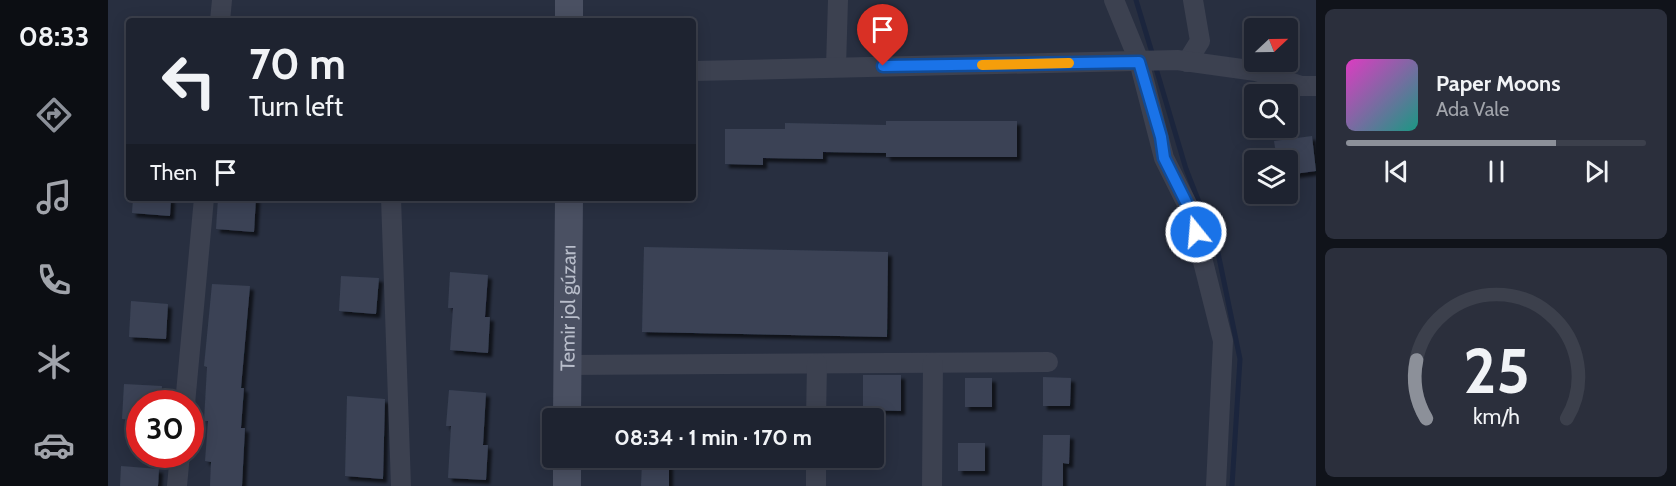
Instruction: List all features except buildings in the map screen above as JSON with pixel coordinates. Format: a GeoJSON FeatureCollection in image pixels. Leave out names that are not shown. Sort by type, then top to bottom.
{"type":"FeatureCollection","features":[{"type":"Feature","properties":{"kind":"street"},"geometry":{"type":"LineString","coordinates":[[220,18],[222,0]]}},
{"type":"Feature","properties":{"kind":"street"},"geometry":{"type":"LineString","coordinates":[[569,0],[569,18]]}},
{"type":"Feature","properties":{"kind":"street"},"geometry":{"type":"LineString","coordinates":[[836,67],[838,0]]}},
{"type":"Feature","properties":{"kind":"street"},"geometry":{"type":"LineString","coordinates":[[1114,0],[1139,62],[1161,137],[1164,158],[1190,210],[1224,341],[1216,486]]}},
{"type":"Feature","properties":{"kind":"street"},"geometry":{"type":"LineString","coordinates":[[1182,61],[1200,41],[1193,0]]}},
{"type":"Feature","properties":{"kind":"street"},"geometry":{"type":"LineString","coordinates":[[696,71],[1182,61],[1256,71],[1301,86],[1316,86]]}},
{"type":"Feature","properties":{"kind":"street"},"geometry":{"type":"LineString","coordinates":[[185,390],[204,201]]}},
{"type":"Feature","properties":{"kind":"street"},"geometry":{"type":"LineString","coordinates":[[391,201],[401,486]]}},
{"type":"Feature","properties":{"kind":"street","name":"Temir jol gúzarı"},"geometry":{"type":"LineString","coordinates":[[567,408],[568,201]]}},
{"type":"Feature","properties":{"kind":"street"},"geometry":{"type":"LineString","coordinates":[[568,365],[1048,362]]}},
{"type":"Feature","properties":{"kind":"street"},"geometry":{"type":"LineString","coordinates":[[932,486],[933,363]]}},
{"type":"Feature","properties":{"kind":"street"},"geometry":{"type":"LineString","coordinates":[[816,408],[817,364]]}},
{"type":"Feature","properties":{"kind":"street"},"geometry":{"type":"LineString","coordinates":[[177,486],[179,468]]}},
{"type":"Feature","properties":{"kind":"street"},"geometry":{"type":"LineString","coordinates":[[567,468],[567,486]]}},
{"type":"Feature","properties":{"kind":"street"},"geometry":{"type":"LineString","coordinates":[[816,468],[816,486]]}},
{"type":"Feature","properties":{"kind":"waterway"},"geometry":{"type":"LineString","coordinates":[[1136,0],[1153,56]]}},
{"type":"Feature","properties":{"kind":"waterway"},"geometry":{"type":"LineString","coordinates":[[1155,65],[1186,169],[1217,248],[1240,359],[1232,486]]}},
{"type":"Feature","properties":{"kind":"slow traffic"},"geometry":{"type":"LineString","coordinates":[[982,65],[1069,63]]}},
{"type":"Feature","properties":{"kind":"route"},"geometry":{"type":"LineString","coordinates":[[883,66],[1139,62],[1161,137],[1164,158],[1190,210],[1196,232]]}}]}
